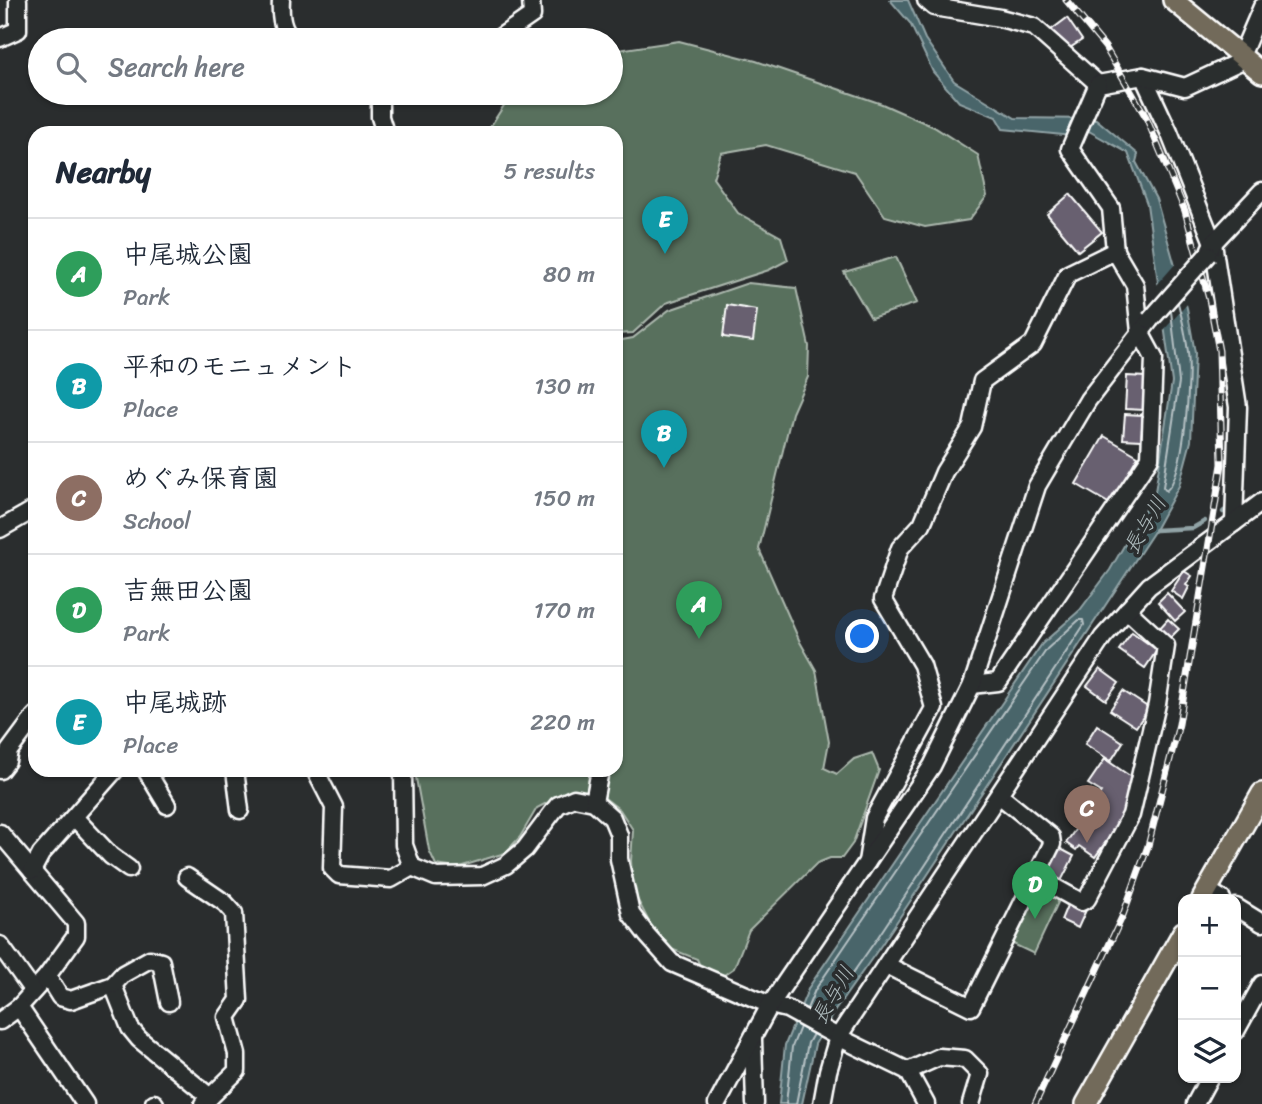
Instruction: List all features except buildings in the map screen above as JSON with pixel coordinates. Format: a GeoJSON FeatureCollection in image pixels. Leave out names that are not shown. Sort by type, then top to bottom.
{"type":"FeatureCollection","features":[{"type":"Feature","properties":{"kind":"main road"},"geometry":{"type":"LineString","coordinates":[[1173,0],[1262,74]]}},
{"type":"Feature","properties":{"kind":"main road"},"geometry":{"type":"LineString","coordinates":[[1211,894],[1262,793]]}},
{"type":"Feature","properties":{"kind":"main road"},"geometry":{"type":"LineString","coordinates":[[1086,1104],[1178,941]]}},
{"type":"Feature","properties":{"kind":"street"},"geometry":{"type":"LineString","coordinates":[[0,38],[18,30],[18,0]]}},
{"type":"Feature","properties":{"kind":"street"},"geometry":{"type":"LineString","coordinates":[[281,0],[280,17],[285,28]]}},
{"type":"Feature","properties":{"kind":"street"},"geometry":{"type":"LineString","coordinates":[[513,28],[532,15],[531,0]]}},
{"type":"Feature","properties":{"kind":"street"},"geometry":{"type":"LineString","coordinates":[[926,0],[934,8],[1000,18],[1034,27],[1098,84]]}},
{"type":"Feature","properties":{"kind":"street"},"geometry":{"type":"LineString","coordinates":[[1098,84],[1143,76],[1185,87],[1243,57],[1262,7]]}},
{"type":"Feature","properties":{"kind":"street"},"geometry":{"type":"LineString","coordinates":[[1143,76],[1169,132],[1211,249],[1238,407],[1234,523]]}},
{"type":"Feature","properties":{"kind":"street"},"geometry":{"type":"LineString","coordinates":[[972,685],[998,682],[1150,458],[1154,358],[1135,285],[1115,251],[1111,208],[1070,149],[1098,84]]}},
{"type":"Feature","properties":{"kind":"street"},"geometry":{"type":"LineString","coordinates":[[380,105],[383,126]]}},
{"type":"Feature","properties":{"kind":"street"},"geometry":{"type":"LineString","coordinates":[[717,1104],[770,1005],[932,766],[972,685],[1037,486],[1088,400],[1145,326],[1262,191]]}},
{"type":"Feature","properties":{"kind":"street"},"geometry":{"type":"LineString","coordinates":[[867,862],[874,818],[934,708],[922,665],[883,598],[900,548],[922,524],[944,472],[972,427],[982,381],[1033,344],[1068,274],[1115,251]]}},
{"type":"Feature","properties":{"kind":"street"},"geometry":{"type":"LineString","coordinates":[[822,1104],[838,1037],[1103,637],[1149,586],[1262,502]]}},
{"type":"Feature","properties":{"kind":"street"},"geometry":{"type":"LineString","coordinates":[[0,528],[28,513]]}},
{"type":"Feature","properties":{"kind":"street"},"geometry":{"type":"LineString","coordinates":[[1036,877],[1081,902],[1087,900],[1132,815],[1157,704],[1166,646],[1127,610]]}},
{"type":"Feature","properties":{"kind":"street"},"geometry":{"type":"LineString","coordinates":[[0,770],[7,761],[9,751],[28,725]]}},
{"type":"Feature","properties":{"kind":"street"},"geometry":{"type":"LineString","coordinates":[[32,871],[41,854],[109,777]]}},
{"type":"Feature","properties":{"kind":"street"},"geometry":{"type":"LineString","coordinates":[[150,777],[167,805]]}},
{"type":"Feature","properties":{"kind":"street"},"geometry":{"type":"LineString","coordinates":[[236,777],[240,810]]}},
{"type":"Feature","properties":{"kind":"street"},"geometry":{"type":"LineString","coordinates":[[319,777],[334,807],[332,868],[339,875],[391,879],[412,867]]}},
{"type":"Feature","properties":{"kind":"street"},"geometry":{"type":"LineString","coordinates":[[403,777],[404,845],[412,867],[436,877],[482,876],[506,865],[525,849],[558,805],[574,798],[594,802],[612,818],[619,835],[620,859],[631,914],[672,963],[770,1005],[787,1009],[908,1071],[926,1104]]}},
{"type":"Feature","properties":{"kind":"street"},"geometry":{"type":"LineString","coordinates":[[594,802],[599,777]]}},
{"type":"Feature","properties":{"kind":"street"},"geometry":{"type":"LineString","coordinates":[[886,965],[971,1007],[1052,844],[1051,837],[999,794]]}},
{"type":"Feature","properties":{"kind":"street"},"geometry":{"type":"LineString","coordinates":[[74,817],[111,856],[129,869]]}},
{"type":"Feature","properties":{"kind":"street"},"geometry":{"type":"LineString","coordinates":[[0,833],[76,923],[76,936],[47,976],[19,1007],[0,1021]]}},
{"type":"Feature","properties":{"kind":"street"},"geometry":{"type":"LineString","coordinates":[[113,985],[130,1028],[206,1101],[237,1071],[237,1054],[227,1017],[239,1000],[234,913],[225,903],[187,877]]}},
{"type":"Feature","properties":{"kind":"street"},"geometry":{"type":"LineString","coordinates":[[1241,910],[1262,923]]}},
{"type":"Feature","properties":{"kind":"street"},"geometry":{"type":"LineString","coordinates":[[0,945],[33,991]]}},
{"type":"Feature","properties":{"kind":"street"},"geometry":{"type":"LineString","coordinates":[[47,976],[60,997],[71,1000],[113,985],[123,974],[150,959],[161,962],[169,1002]]}},
{"type":"Feature","properties":{"kind":"street"},"geometry":{"type":"LineString","coordinates":[[1241,1022],[1262,984]]}},
{"type":"Feature","properties":{"kind":"street"},"geometry":{"type":"LineString","coordinates":[[19,1007],[85,1104]]}},
{"type":"Feature","properties":{"kind":"street"},"geometry":{"type":"LineString","coordinates":[[753,1038],[755,1104]]}},
{"type":"Feature","properties":{"kind":"street"},"geometry":{"type":"LineString","coordinates":[[908,1071],[939,1057],[965,1059],[980,1074],[971,1104]]}},
{"type":"Feature","properties":{"kind":"street"},"geometry":{"type":"LineString","coordinates":[[1195,1104],[1206,1083]]}},
{"type":"Feature","properties":{"kind":"green space"},"geometry":{"type":"Polygon","coordinates":[[[679,41],[756,61],[882,104],[934,127],[978,155],[987,196],[969,220],[925,227],[885,216],[855,172],[766,145],[721,153],[713,178],[738,213],[781,237],[788,260],[769,270],[666,303],[633,333],[623,334],[623,126],[491,126],[504,105],[623,105],[623,49],[679,41]]]}},
{"type":"Feature","properties":{"kind":"green space"},"geometry":{"type":"Polygon","coordinates":[[[896,257],[917,303],[871,318],[844,272],[896,257]]]}},
{"type":"Feature","properties":{"kind":"green space"},"geometry":{"type":"Polygon","coordinates":[[[748,283],[796,288],[809,346],[808,377],[792,413],[759,549],[800,642],[816,670],[829,742],[824,768],[837,774],[854,759],[872,753],[879,770],[853,843],[842,858],[830,858],[817,863],[749,930],[734,968],[724,975],[701,968],[697,959],[661,945],[633,891],[633,830],[620,810],[602,796],[584,792],[562,795],[537,808],[520,837],[505,853],[456,868],[436,865],[429,850],[416,778],[623,777],[623,340],[633,338],[669,310],[748,283]]]}},
{"type":"Feature","properties":{"kind":"green space"},"geometry":{"type":"Polygon","coordinates":[[[1036,884],[1061,896],[1034,954],[1009,942],[1036,884]]]}},
{"type":"Feature","properties":{"kind":"water","name":"長与川"},"geometry":{"type":"Polygon","coordinates":[[[890,0],[908,0],[925,39],[954,81],[1015,118],[1096,119],[1138,154],[1136,162],[1156,199],[1187,308],[1195,353],[1191,441],[1179,486],[1155,530],[815,1044],[802,1104],[779,1104],[785,1045],[809,987],[1042,644],[1080,610],[1110,570],[1155,492],[1172,382],[1147,204],[1128,153],[1087,130],[1073,136],[1003,129],[996,117],[959,102],[933,72],[910,23],[890,0]]]}},
{"type":"Feature","properties":{"kind":"pier"},"geometry":{"type":"Polygon","coordinates":[[[1177,262],[1189,302],[1163,331],[1156,286],[1177,262]]]}},
{"type":"Feature","properties":{"kind":"waterway","name":"長与川"},"geometry":{"type":"LineString","coordinates":[[1155,530],[1193,528],[1205,521]]}},
{"type":"Feature","properties":{"kind":"railway"},"geometry":{"type":"LineString","coordinates":[[1035,1104],[1123,915],[1148,846],[1179,724],[1222,464],[1219,351],[1209,299],[1185,211],[1146,117],[1105,47],[1066,0]]}},
{"type":"Feature","properties":{"kind":"place","name":"中尾城跡"},"geometry":{"type":"Point","coordinates":[665,254]}},
{"type":"Feature","properties":{"kind":"place","name":"平和のモニュメント"},"geometry":{"type":"Point","coordinates":[664,468]}},
{"type":"Feature","properties":{"kind":"place","name":"中尾城公園"},"geometry":{"type":"Point","coordinates":[699,639]}},
{"type":"Feature","properties":{"kind":"place","name":"めぐみ保育園"},"geometry":{"type":"Point","coordinates":[1087,843]}},
{"type":"Feature","properties":{"kind":"place","name":"吉無田公園"},"geometry":{"type":"Point","coordinates":[1035,919]}}]}
